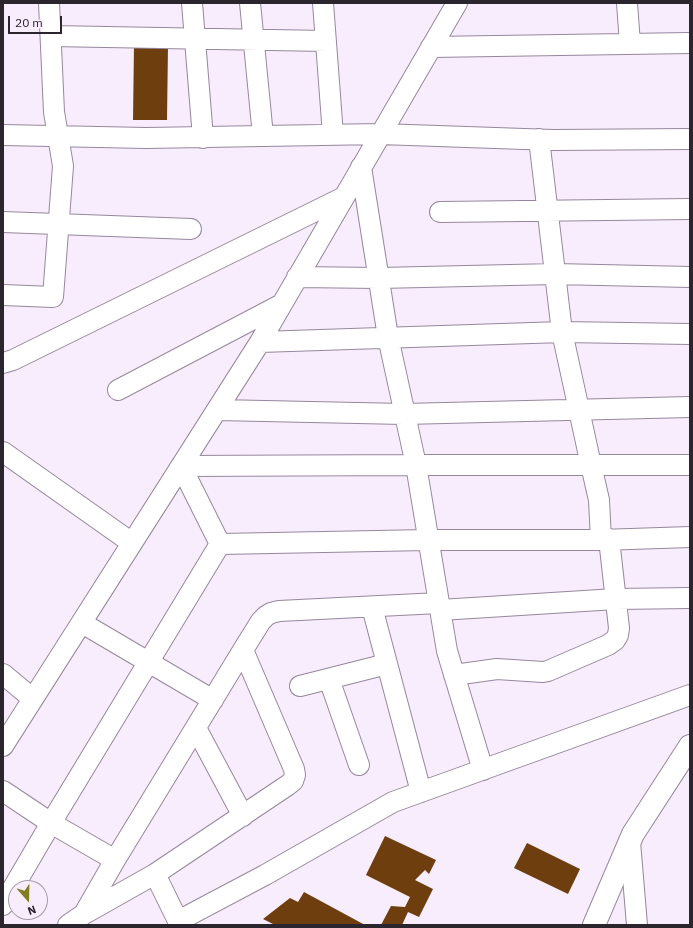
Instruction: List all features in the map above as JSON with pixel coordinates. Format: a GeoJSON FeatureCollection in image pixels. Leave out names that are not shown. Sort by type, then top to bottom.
{"type":"FeatureCollection","features":[{"type":"Feature","properties":{"kind":"street"},"geometry":{"type":"LineString","coordinates":[[3,295],[53,296],[62,166],[54,112],[49,3]]}},
{"type":"Feature","properties":{"kind":"street"},"geometry":{"type":"LineString","coordinates":[[192,3],[203,138]]}},
{"type":"Feature","properties":{"kind":"street"},"geometry":{"type":"LineString","coordinates":[[250,3],[263,136]]}},
{"type":"Feature","properties":{"kind":"street"},"geometry":{"type":"LineString","coordinates":[[323,3],[333,135]]}},
{"type":"Feature","properties":{"kind":"street"},"geometry":{"type":"LineString","coordinates":[[3,746],[260,342],[456,3]]}},
{"type":"Feature","properties":{"kind":"street"},"geometry":{"type":"LineString","coordinates":[[627,3],[630,44]]}},
{"type":"Feature","properties":{"kind":"street"},"geometry":{"type":"LineString","coordinates":[[50,36],[326,41]]}},
{"type":"Feature","properties":{"kind":"street"},"geometry":{"type":"LineString","coordinates":[[431,47],[690,43]]}},
{"type":"Feature","properties":{"kind":"street"},"geometry":{"type":"LineString","coordinates":[[3,136],[203,138],[380,134],[539,139],[690,140]]}},
{"type":"Feature","properties":{"kind":"street"},"geometry":{"type":"LineString","coordinates":[[454,675],[497,669],[548,671],[608,645],[615,640],[618,635],[619,628],[616,599],[599,500],[562,332],[539,139]]}},
{"type":"Feature","properties":{"kind":"street"},"geometry":{"type":"LineString","coordinates":[[362,167],[388,337],[416,465],[447,651],[483,770]]}},
{"type":"Feature","properties":{"kind":"street"},"geometry":{"type":"LineString","coordinates":[[3,363],[344,196]]}},
{"type":"Feature","properties":{"kind":"street"},"geometry":{"type":"LineString","coordinates":[[440,212],[690,209]]}},
{"type":"Feature","properties":{"kind":"street"},"geometry":{"type":"LineString","coordinates":[[3,222],[191,229]]}},
{"type":"Feature","properties":{"kind":"street"},"geometry":{"type":"LineString","coordinates":[[298,277],[379,278],[555,274],[690,277]]}},
{"type":"Feature","properties":{"kind":"street"},"geometry":{"type":"LineString","coordinates":[[118,390],[282,304]]}},
{"type":"Feature","properties":{"kind":"street"},"geometry":{"type":"LineString","coordinates":[[260,342],[562,332],[690,334]]}},
{"type":"Feature","properties":{"kind":"street"},"geometry":{"type":"LineString","coordinates":[[217,410],[404,414],[690,407]]}},
{"type":"Feature","properties":{"kind":"street"},"geometry":{"type":"LineString","coordinates":[[3,452],[132,543]]}},
{"type":"Feature","properties":{"kind":"street"},"geometry":{"type":"LineString","coordinates":[[181,466],[690,465]]}},
{"type":"Feature","properties":{"kind":"street"},"geometry":{"type":"LineString","coordinates":[[181,466],[220,544]]}},
{"type":"Feature","properties":{"kind":"street"},"geometry":{"type":"LineString","coordinates":[[220,544],[690,537]]}},
{"type":"Feature","properties":{"kind":"street"},"geometry":{"type":"LineString","coordinates":[[3,905],[220,544]]}},
{"type":"Feature","properties":{"kind":"street"},"geometry":{"type":"LineString","coordinates":[[84,914],[261,621],[271,613],[279,611],[372,607],[690,598]]}},
{"type":"Feature","properties":{"kind":"street"},"geometry":{"type":"LineString","coordinates":[[372,607],[421,792]]}},
{"type":"Feature","properties":{"kind":"street"},"geometry":{"type":"LineString","coordinates":[[82,623],[213,700]]}},
{"type":"Feature","properties":{"kind":"street"},"geometry":{"type":"LineString","coordinates":[[68,925],[84,914],[155,874],[288,786],[293,781],[295,775],[294,769],[243,650]]}},
{"type":"Feature","properties":{"kind":"street"},"geometry":{"type":"LineString","coordinates":[[300,686],[387,664]]}},
{"type":"Feature","properties":{"kind":"street"},"geometry":{"type":"LineString","coordinates":[[3,674],[33,699]]}},
{"type":"Feature","properties":{"kind":"street"},"geometry":{"type":"LineString","coordinates":[[329,679],[359,765]]}},
{"type":"Feature","properties":{"kind":"street"},"geometry":{"type":"LineString","coordinates":[[155,874],[175,923],[265,875],[393,802],[690,695]]}},
{"type":"Feature","properties":{"kind":"street"},"geometry":{"type":"LineString","coordinates":[[196,728],[242,816]]}},
{"type":"Feature","properties":{"kind":"street"},"geometry":{"type":"LineString","coordinates":[[594,925],[633,834],[690,746]]}},
{"type":"Feature","properties":{"kind":"street"},"geometry":{"type":"LineString","coordinates":[[3,791],[51,823],[116,860]]}},
{"type":"Feature","properties":{"kind":"street"},"geometry":{"type":"LineString","coordinates":[[630,842],[637,925]]}},
{"type":"Feature","properties":{"kind":"building"},"geometry":{"type":"Polygon","coordinates":[[[134,45],[168,46],[167,120],[133,120],[134,45]]]}},
{"type":"Feature","properties":{"kind":"building"},"geometry":{"type":"Polygon","coordinates":[[[385,836],[436,860],[429,874],[425,870],[415,880],[433,889],[419,917],[408,912],[402,925],[381,925],[391,906],[405,907],[410,897],[366,875],[385,836]]]}},
{"type":"Feature","properties":{"kind":"building"},"geometry":{"type":"Polygon","coordinates":[[[527,843],[580,869],[568,894],[514,868],[527,843]]]}},
{"type":"Feature","properties":{"kind":"building"},"geometry":{"type":"Polygon","coordinates":[[[304,892],[365,925],[275,925],[263,919],[290,898],[298,902],[304,892]]]}}]}
